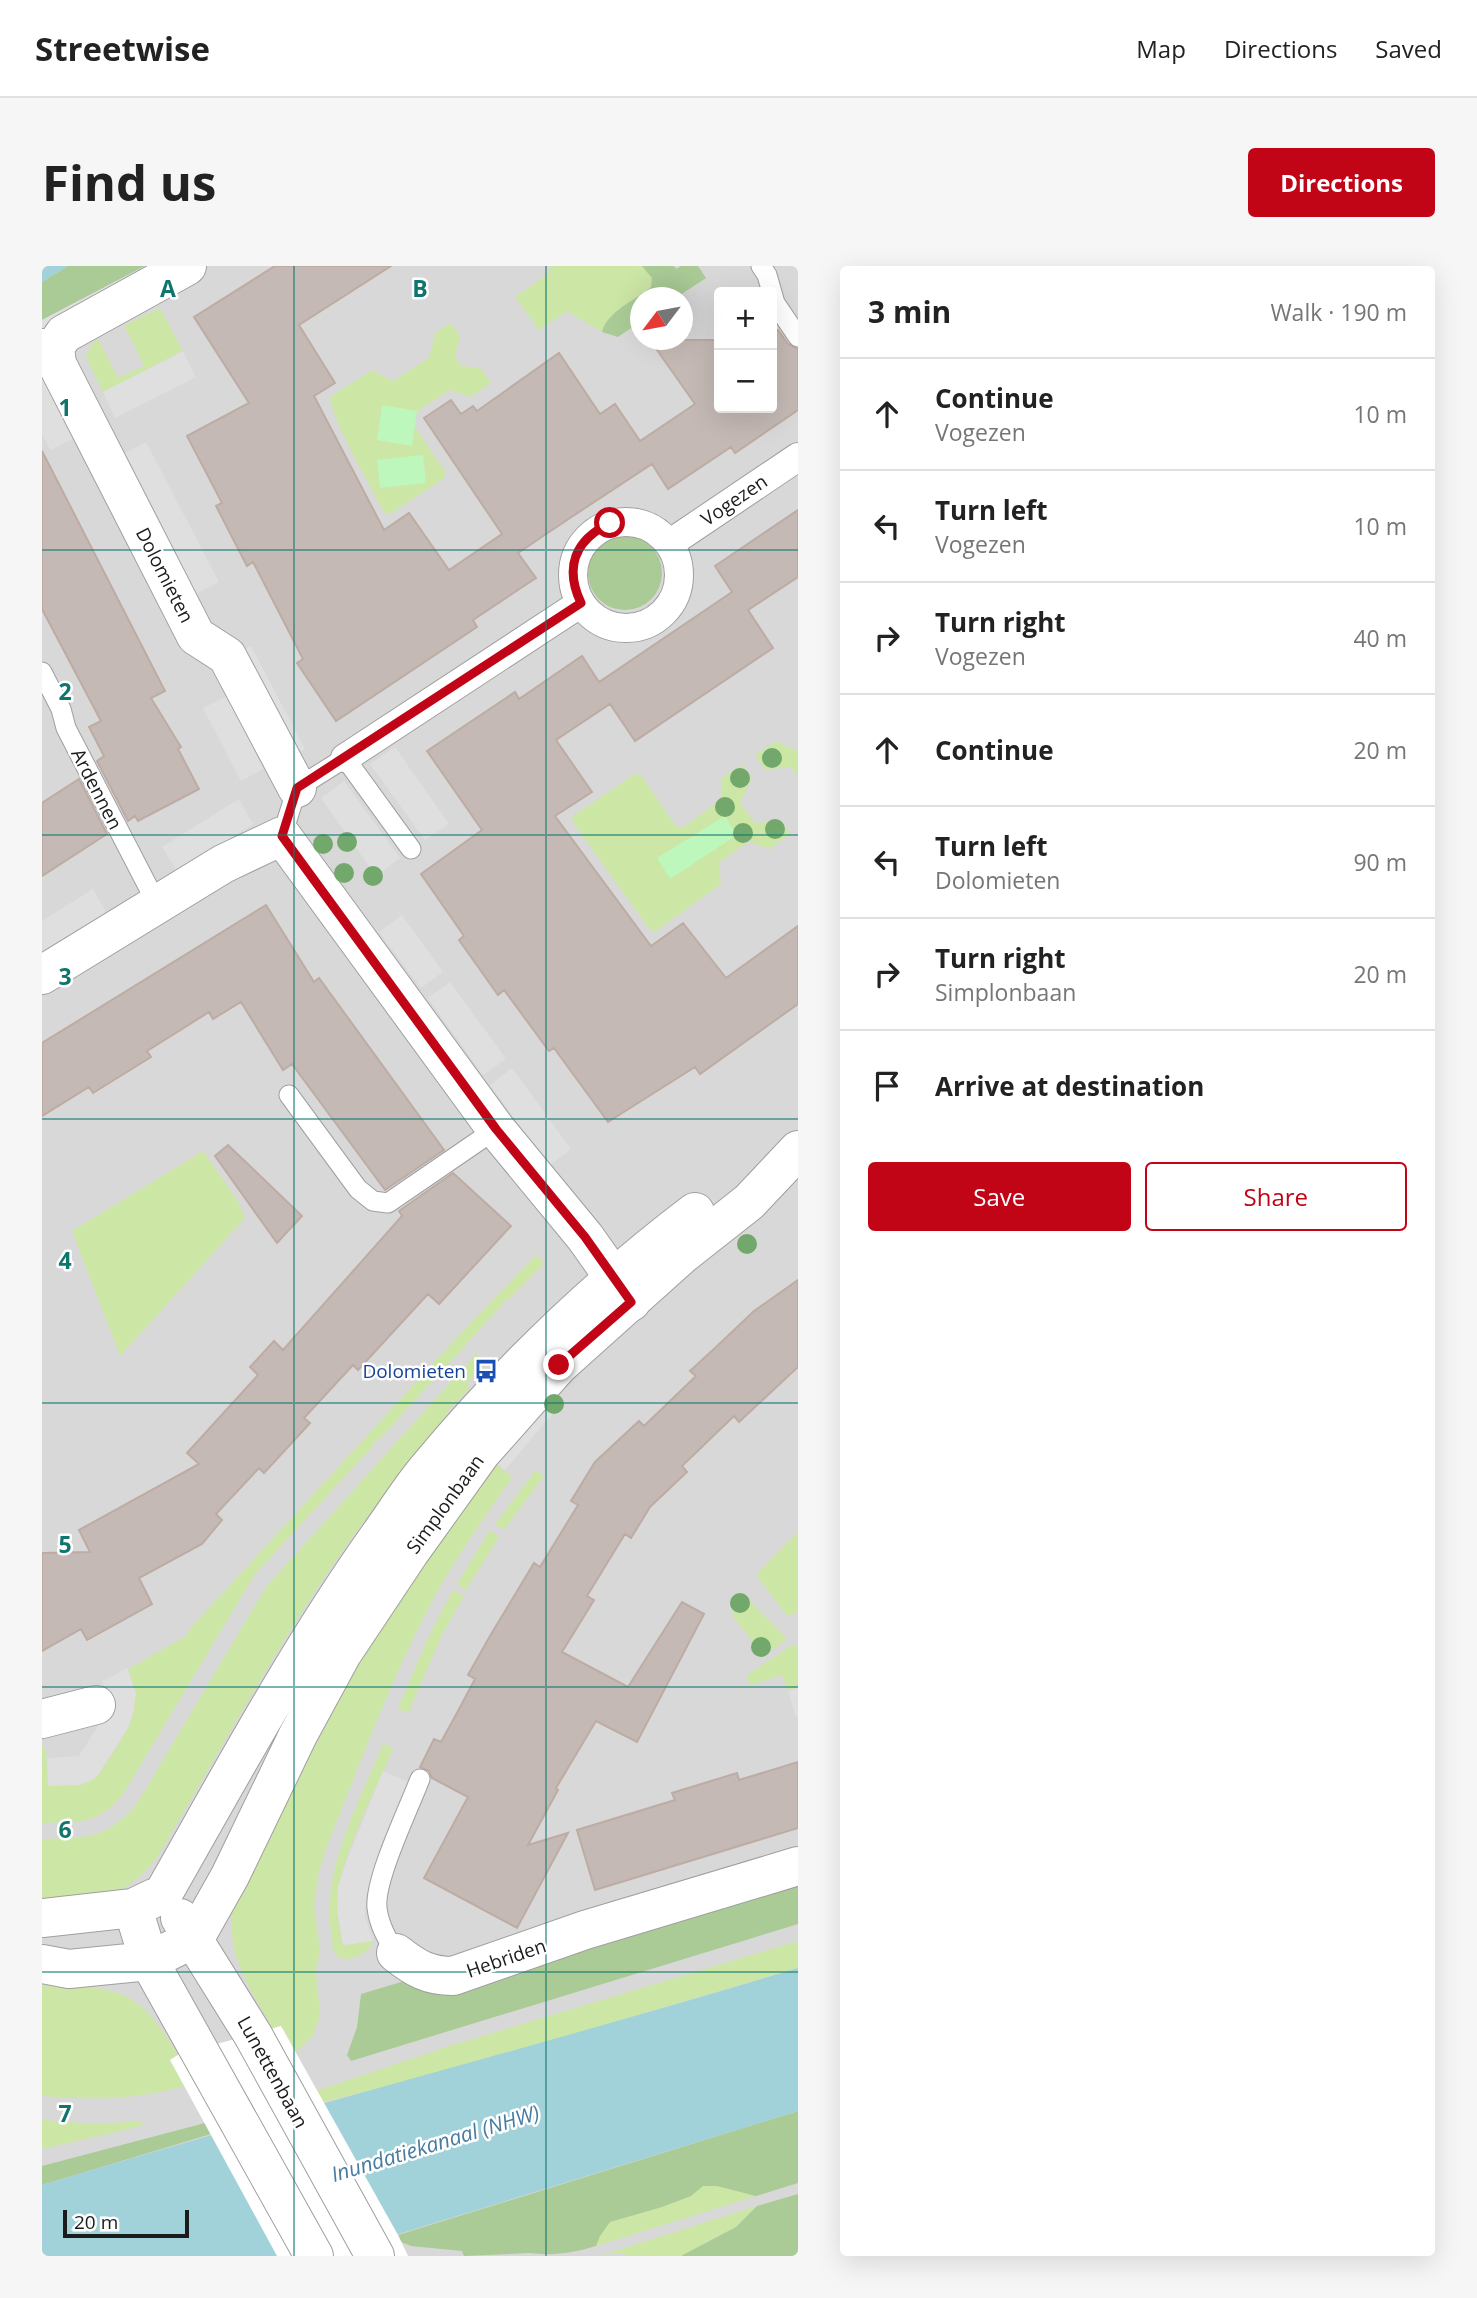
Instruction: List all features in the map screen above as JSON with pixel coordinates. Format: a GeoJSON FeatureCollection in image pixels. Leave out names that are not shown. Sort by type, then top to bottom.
{"type":"FeatureCollection","features":[{"type":"Feature","properties":{"kind":"street"},"geometry":{"type":"LineString","coordinates":[[48,347],[64,334],[187,266]]}},
{"type":"Feature","properties":{"kind":"street","name":"Dolomieten"},"geometry":{"type":"LineString","coordinates":[[48,347],[196,636],[227,656],[297,788]]}},
{"type":"Feature","properties":{"kind":"street","name":"Vogezen"},"geometry":{"type":"LineString","coordinates":[[669,544],[798,457]]}},
{"type":"Feature","properties":{"kind":"street"},"geometry":{"type":"LineString","coordinates":[[618,522],[643,524],[658,532],[669,544],[677,560],[679,577],[675,594],[667,609],[653,621],[638,627],[621,628],[591,616],[581,603],[574,588],[572,572],[583,542],[597,530],[618,522]]}},
{"type":"Feature","properties":{"kind":"street"},"geometry":{"type":"LineString","coordinates":[[345,758],[581,603]]}},
{"type":"Feature","properties":{"kind":"street"},"geometry":{"type":"LineString","coordinates":[[42,975],[223,864],[282,836],[496,1129],[569,1217],[622,1289]]}},
{"type":"Feature","properties":{"kind":"street","name":"Simplonbaan"},"geometry":{"type":"LineString","coordinates":[[195,1938],[230,1876],[298,1735],[341,1654],[481,1453],[622,1289],[718,1195],[798,1144]]}},
{"type":"Feature","properties":{"kind":"street","name":"Simplonbaan"},"geometry":{"type":"LineString","coordinates":[[148,1901],[303,1650],[427,1469],[515,1371],[568,1317],[683,1255],[749,1202],[798,1150]]}},
{"type":"Feature","properties":{"kind":"street"},"geometry":{"type":"LineString","coordinates":[[42,1720],[96,1705]]}},
{"type":"Feature","properties":{"kind":"street","name":"Hebriden"},"geometry":{"type":"LineString","coordinates":[[396,1953],[435,1976],[453,1976],[585,1930],[798,1866]]}},
{"type":"Feature","properties":{"kind":"street"},"geometry":{"type":"LineString","coordinates":[[42,1918],[148,1901],[149,1961],[314,2256]]}},
{"type":"Feature","properties":{"kind":"street","name":"Lunettenbaan"},"geometry":{"type":"LineString","coordinates":[[148,1901],[195,1938],[253,2035],[375,2256]]}},
{"type":"Feature","properties":{"kind":"street"},"geometry":{"type":"LineString","coordinates":[[42,1964],[69,1969],[149,1961],[195,1938]]}},
{"type":"Feature","properties":{"kind":"lane"},"geometry":{"type":"LineString","coordinates":[[761,266],[767,275],[775,303],[798,337]]}},
{"type":"Feature","properties":{"kind":"lane","name":"Ardennen"},"geometry":{"type":"LineString","coordinates":[[42,673],[61,709],[66,728],[157,904]]}},
{"type":"Feature","properties":{"kind":"lane"},"geometry":{"type":"LineString","coordinates":[[282,836],[297,788],[345,758],[411,849]]}},
{"type":"Feature","properties":{"kind":"lane"},"geometry":{"type":"LineString","coordinates":[[289,1095],[358,1189],[373,1200],[381,1202],[388,1203],[496,1129]]}},
{"type":"Feature","properties":{"kind":"lane","name":"Hebriden"},"geometry":{"type":"LineString","coordinates":[[396,1953],[384,1935],[377,1908],[380,1882],[420,1779]]}},
{"type":"Feature","properties":{"kind":"shaded area"},"geometry":{"type":"Polygon","coordinates":[[[42,266],[798,266],[798,2256],[42,2256],[42,266]]]}},
{"type":"Feature","properties":{"kind":"shaded area"},"geometry":{"type":"Polygon","coordinates":[[[145,266],[169,266],[42,333],[42,320],[145,266]]]}},
{"type":"Feature","properties":{"kind":"shaded area"},"geometry":{"type":"Polygon","coordinates":[[[183,351],[196,377],[115,418],[103,392],[183,351]]]}},
{"type":"Feature","properties":{"kind":"shaded area"},"geometry":{"type":"Polygon","coordinates":[[[42,372],[76,437],[50,450],[42,434],[42,372]]]}},
{"type":"Feature","properties":{"kind":"shaded area"},"geometry":{"type":"Polygon","coordinates":[[[146,442],[219,582],[193,595],[121,455],[146,442]]]}},
{"type":"Feature","properties":{"kind":"shaded area"},"geometry":{"type":"Polygon","coordinates":[[[251,646],[305,749],[294,755],[241,652],[251,646]]]}},
{"type":"Feature","properties":{"kind":"shaded area"},"geometry":{"type":"Polygon","coordinates":[[[227,696],[265,768],[241,781],[203,708],[227,696]]]}},
{"type":"Feature","properties":{"kind":"shaded area"},"geometry":{"type":"Polygon","coordinates":[[[395,747],[449,824],[425,840],[370,764],[395,747]]]}},
{"type":"Feature","properties":{"kind":"shaded area"},"geometry":{"type":"Polygon","coordinates":[[[344,781],[400,858],[376,876],[321,798],[344,781]]]}},
{"type":"Feature","properties":{"kind":"shaded area"},"geometry":{"type":"Polygon","coordinates":[[[239,799],[251,821],[255,823],[173,873],[175,868],[162,847],[239,799]]]}},
{"type":"Feature","properties":{"kind":"shaded area"},"geometry":{"type":"Polygon","coordinates":[[[93,889],[107,914],[42,954],[42,921],[93,889]]]}},
{"type":"Feature","properties":{"kind":"shaded area"},"geometry":{"type":"Polygon","coordinates":[[[402,915],[443,972],[421,988],[379,932],[402,915]]]}},
{"type":"Feature","properties":{"kind":"shaded area"},"geometry":{"type":"Polygon","coordinates":[[[450,982],[506,1059],[483,1075],[428,998],[450,982]]]}},
{"type":"Feature","properties":{"kind":"shaded area"},"geometry":{"type":"Polygon","coordinates":[[[512,1068],[571,1149],[549,1166],[490,1085],[512,1068]]]}},
{"type":"Feature","properties":{"kind":"shaded area"},"geometry":{"type":"Polygon","coordinates":[[[542,1401],[554,1412],[505,1470],[491,1460],[542,1401]]]}},
{"type":"Feature","properties":{"kind":"shaded area"},"geometry":{"type":"Polygon","coordinates":[[[127,1668],[136,1693],[133,1714],[128,1728],[98,1775],[80,1785],[48,1786],[47,1758],[79,1756],[110,1707],[109,1695],[101,1679],[105,1680],[127,1668]]]}},
{"type":"Feature","properties":{"kind":"shaded area"},"geometry":{"type":"Polygon","coordinates":[[[798,1687],[798,1716],[796,1717],[788,1691],[798,1687]]]}},
{"type":"Feature","properties":{"kind":"shaded area"},"geometry":{"type":"Polygon","coordinates":[[[383,1771],[408,1782],[366,1894],[365,1917],[373,1941],[343,1945],[337,1909],[338,1887],[383,1771]]]}},
{"type":"Feature","properties":{"kind":"green space"},"geometry":{"type":"Polygon","coordinates":[[[68,266],[145,266],[42,320],[42,282],[68,266]]]}},
{"type":"Feature","properties":{"kind":"green space"},"geometry":{"type":"Polygon","coordinates":[[[550,266],[642,266],[652,278],[651,287],[630,287],[630,302],[610,318],[602,332],[567,311],[539,330],[515,297],[549,273],[550,266]]]}},
{"type":"Feature","properties":{"kind":"green space"},"geometry":{"type":"Polygon","coordinates":[[[642,266],[674,266],[676,269],[681,266],[698,266],[706,278],[692,287],[651,287],[652,278],[642,266]]]}},
{"type":"Feature","properties":{"kind":"green space"},"geometry":{"type":"Polygon","coordinates":[[[630,302],[630,329],[618,337],[602,332],[616,312],[630,302]]]}},
{"type":"Feature","properties":{"kind":"green space"},"geometry":{"type":"Polygon","coordinates":[[[160,308],[183,351],[103,392],[86,357],[93,342],[98,339],[118,378],[144,366],[124,325],[160,308]]]}},
{"type":"Feature","properties":{"kind":"green space"},"geometry":{"type":"Polygon","coordinates":[[[451,323],[460,336],[455,357],[460,365],[482,369],[491,383],[470,397],[450,390],[417,411],[415,427],[446,473],[444,478],[390,514],[384,512],[344,437],[330,397],[372,370],[393,381],[429,358],[435,333],[451,323]]]}},
{"type":"Feature","properties":{"kind":"green space"},"geometry":{"type":"Polygon","coordinates":[[[382,405],[417,411],[412,446],[377,440],[382,405]]]}},
{"type":"Feature","properties":{"kind":"green space"},"geometry":{"type":"Polygon","coordinates":[[[423,455],[426,483],[380,488],[377,460],[423,455]]]}},
{"type":"Feature","properties":{"kind":"green space"},"geometry":{"type":"Polygon","coordinates":[[[625,536],[646,542],[656,552],[662,573],[656,594],[646,604],[625,610],[604,604],[594,594],[588,573],[594,552],[604,542],[625,536]]]}},
{"type":"Feature","properties":{"kind":"green space"},"geometry":{"type":"Polygon","coordinates":[[[777,741],[795,750],[798,748],[798,777],[791,767],[765,770],[755,755],[777,741]]]}},
{"type":"Feature","properties":{"kind":"green space"},"geometry":{"type":"Polygon","coordinates":[[[742,765],[752,778],[740,803],[755,823],[782,821],[790,834],[769,849],[749,841],[719,863],[721,884],[656,931],[650,930],[572,821],[573,816],[635,774],[641,775],[675,825],[682,828],[721,800],[721,778],[742,765]]]}},
{"type":"Feature","properties":{"kind":"green space"},"geometry":{"type":"Polygon","coordinates":[[[725,816],[737,835],[670,879],[657,858],[725,816]]]}},
{"type":"Feature","properties":{"kind":"green space"},"geometry":{"type":"Polygon","coordinates":[[[203,1151],[239,1203],[245,1218],[120,1356],[72,1231],[203,1151]]]}},
{"type":"Feature","properties":{"kind":"green space"},"geometry":{"type":"Polygon","coordinates":[[[536,1255],[544,1263],[504,1301],[444,1369],[437,1373],[255,1574],[122,1796],[104,1813],[95,1817],[42,1823],[42,1745],[46,1751],[48,1786],[98,1775],[123,1737],[133,1713],[133,1685],[128,1669],[188,1635],[187,1632],[536,1255]]]}},
{"type":"Feature","properties":{"kind":"green space"},"geometry":{"type":"Polygon","coordinates":[[[476,1354],[486,1363],[466,1384],[470,1388],[446,1413],[450,1419],[365,1519],[327,1573],[257,1685],[158,1856],[133,1882],[120,1890],[93,1897],[42,1901],[42,1839],[96,1834],[116,1824],[138,1802],[266,1587],[476,1354]]]}},
{"type":"Feature","properties":{"kind":"green space"},"geometry":{"type":"Polygon","coordinates":[[[491,1460],[512,1477],[436,1594],[412,1640],[325,1851],[314,1905],[320,1950],[316,1971],[320,2015],[313,2036],[296,2052],[282,2026],[273,2030],[242,1972],[233,1943],[232,1908],[348,1667],[491,1460]]]}},
{"type":"Feature","properties":{"kind":"green space"},"geometry":{"type":"Polygon","coordinates":[[[536,1470],[544,1476],[504,1530],[495,1524],[536,1470]]]}},
{"type":"Feature","properties":{"kind":"green space"},"geometry":{"type":"Polygon","coordinates":[[[490,1530],[499,1537],[466,1590],[457,1584],[490,1530]]]}},
{"type":"Feature","properties":{"kind":"green space"},"geometry":{"type":"Polygon","coordinates":[[[798,1532],[798,1611],[788,1617],[756,1575],[798,1532]]]}},
{"type":"Feature","properties":{"kind":"green space"},"geometry":{"type":"Polygon","coordinates":[[[453,1590],[464,1596],[444,1631],[408,1713],[398,1708],[428,1638],[453,1590]]]}},
{"type":"Feature","properties":{"kind":"green space"},"geometry":{"type":"Polygon","coordinates":[[[741,1598],[746,1603],[749,1600],[787,1639],[764,1656],[731,1614],[738,1608],[735,1602],[741,1598]]]}},
{"type":"Feature","properties":{"kind":"green space"},"geometry":{"type":"Polygon","coordinates":[[[794,1644],[798,1647],[798,1687],[788,1691],[782,1675],[750,1685],[747,1675],[794,1644]]]}},
{"type":"Feature","properties":{"kind":"green space"},"geometry":{"type":"Polygon","coordinates":[[[383,1744],[393,1748],[350,1848],[343,1869],[337,1907],[343,1945],[373,1941],[362,1954],[344,1959],[335,1953],[333,1946],[329,1908],[332,1884],[345,1836],[383,1744]]]}},
{"type":"Feature","properties":{"kind":"green space"},"geometry":{"type":"Polygon","coordinates":[[[798,1883],[798,1924],[351,2061],[347,2055],[357,2027],[361,1994],[411,1979],[798,1883]]]}},
{"type":"Feature","properties":{"kind":"green space"},"geometry":{"type":"Polygon","coordinates":[[[798,1941],[798,1968],[447,2071],[316,2104],[310,2093],[446,2047],[798,1941]]]}},
{"type":"Feature","properties":{"kind":"green space"},"geometry":{"type":"Polygon","coordinates":[[[42,1985],[107,1990],[137,2003],[164,2033],[178,2055],[170,2059],[185,2086],[114,2098],[42,2096],[42,1985]]]}},
{"type":"Feature","properties":{"kind":"green space"},"geometry":{"type":"Polygon","coordinates":[[[798,2111],[798,2183],[756,2196],[717,2186],[703,2186],[691,2196],[610,2222],[596,2246],[555,2254],[464,2256],[462,2251],[411,2246],[401,2242],[398,2235],[798,2111]]]}},
{"type":"Feature","properties":{"kind":"green space"},"geometry":{"type":"Polygon","coordinates":[[[42,2120],[96,2124],[144,2121],[141,2126],[42,2149],[42,2120]]]}},
{"type":"Feature","properties":{"kind":"green space"},"geometry":{"type":"Polygon","coordinates":[[[205,2123],[211,2134],[42,2185],[42,2166],[205,2123]]]}},
{"type":"Feature","properties":{"kind":"green space"},"geometry":{"type":"Polygon","coordinates":[[[703,2186],[717,2186],[756,2196],[596,2246],[610,2222],[691,2196],[703,2186]]]}},
{"type":"Feature","properties":{"kind":"green space"},"geometry":{"type":"Polygon","coordinates":[[[798,2194],[798,2256],[681,2256],[736,2227],[757,2206],[798,2194]]]}},
{"type":"Feature","properties":{"kind":"green space"},"geometry":{"type":"Polygon","coordinates":[[[757,2206],[736,2227],[681,2256],[630,2256],[619,2253],[602,2255],[757,2206]]]}},
{"type":"Feature","properties":{"kind":"water"},"geometry":{"type":"Polygon","coordinates":[[[42,266],[68,266],[42,282],[42,266]]]}},
{"type":"Feature","properties":{"kind":"water","name":"Inundatiekanaal (NHW)"},"geometry":{"type":"Polygon","coordinates":[[[798,1968],[798,2111],[327,2256],[42,2256],[42,2185],[798,1968]]]}},
{"type":"Feature","properties":{"kind":"pier"},"geometry":{"type":"Polygon","coordinates":[[[281,2026],[408,2256],[277,2256],[170,2060],[178,2055],[281,2026]]]}},
{"type":"Feature","properties":{"kind":"building"},"geometry":{"type":"Polygon","coordinates":[[[275,266],[391,266],[299,325],[335,383],[314,396],[384,530],[409,513],[449,570],[502,534],[424,418],[451,400],[461,414],[473,406],[477,411],[559,353],[600,414],[615,404],[640,441],[695,404],[657,350],[693,350],[693,340],[714,340],[714,413],[777,413],[778,330],[788,344],[798,349],[798,410],[735,453],[731,447],[668,489],[652,464],[518,553],[536,578],[473,620],[477,627],[336,721],[297,663],[303,659],[253,562],[247,566],[216,506],[222,503],[187,436],[249,403],[194,317],[275,266]]]}},
{"type":"Feature","properties":{"kind":"building"},"geometry":{"type":"Polygon","coordinates":[[[42,451],[165,691],[151,698],[181,747],[178,749],[199,789],[138,821],[135,816],[128,821],[97,761],[104,756],[89,727],[101,721],[42,609],[42,451]]]}},
{"type":"Feature","properties":{"kind":"building"},"geometry":{"type":"Polygon","coordinates":[[[798,510],[798,577],[748,610],[773,648],[635,741],[610,704],[556,740],[592,792],[555,816],[651,946],[683,923],[726,978],[798,926],[798,1004],[700,1074],[695,1067],[608,1122],[554,1048],[549,1051],[504,990],[498,995],[459,940],[464,936],[421,874],[482,830],[427,751],[515,692],[519,699],[582,656],[599,682],[732,592],[715,566],[798,510]]]}},
{"type":"Feature","properties":{"kind":"building"},"geometry":{"type":"Polygon","coordinates":[[[79,779],[107,834],[42,876],[42,803],[79,779]]]}},
{"type":"Feature","properties":{"kind":"building"},"geometry":{"type":"Polygon","coordinates":[[[266,905],[314,982],[319,978],[444,1150],[385,1190],[292,1064],[283,1070],[241,1002],[213,1019],[209,1012],[147,1051],[151,1057],[93,1093],[89,1087],[42,1116],[42,1043],[266,905]]]}},
{"type":"Feature","properties":{"kind":"building"},"geometry":{"type":"Polygon","coordinates":[[[228,1145],[302,1216],[277,1243],[215,1156],[228,1145]]]}},
{"type":"Feature","properties":{"kind":"building"},"geometry":{"type":"Polygon","coordinates":[[[453,1173],[511,1226],[439,1304],[428,1294],[358,1370],[353,1365],[304,1418],[310,1423],[264,1473],[259,1468],[216,1514],[222,1520],[202,1544],[139,1578],[152,1604],[87,1640],[81,1629],[42,1651],[42,1553],[90,1552],[79,1530],[199,1464],[187,1453],[258,1375],[250,1367],[274,1341],[283,1350],[402,1216],[399,1211],[453,1173]]]}},
{"type":"Feature","properties":{"kind":"building"},"geometry":{"type":"Polygon","coordinates":[[[798,1280],[798,1367],[739,1422],[734,1416],[682,1466],[687,1472],[650,1507],[631,1538],[625,1534],[587,1596],[594,1600],[562,1652],[628,1687],[682,1602],[704,1614],[637,1742],[596,1721],[556,1788],[558,1790],[528,1845],[568,1833],[517,1928],[424,1878],[468,1797],[432,1778],[429,1771],[420,1767],[434,1739],[441,1742],[475,1679],[468,1675],[534,1563],[540,1567],[578,1505],[571,1501],[595,1462],[639,1421],[644,1426],[696,1376],[690,1371],[754,1311],[798,1280]]]}},
{"type":"Feature","properties":{"kind":"building"},"geometry":{"type":"Polygon","coordinates":[[[798,1762],[798,1828],[595,1890],[577,1830],[675,1800],[672,1793],[737,1773],[739,1780],[798,1762]]]}},
{"type":"Feature","properties":{"kind":"place","name":"Dolomieten"},"geometry":{"type":"Point","coordinates":[486,1371]}},
{"type":"Feature","properties":{"kind":"route"},"geometry":{"type":"LineString","coordinates":[[559,1365],[631,1302],[585,1237],[496,1129],[282,836],[297,788],[581,603],[574,588],[572,572],[576,556],[583,542],[610,523]]}}]}
